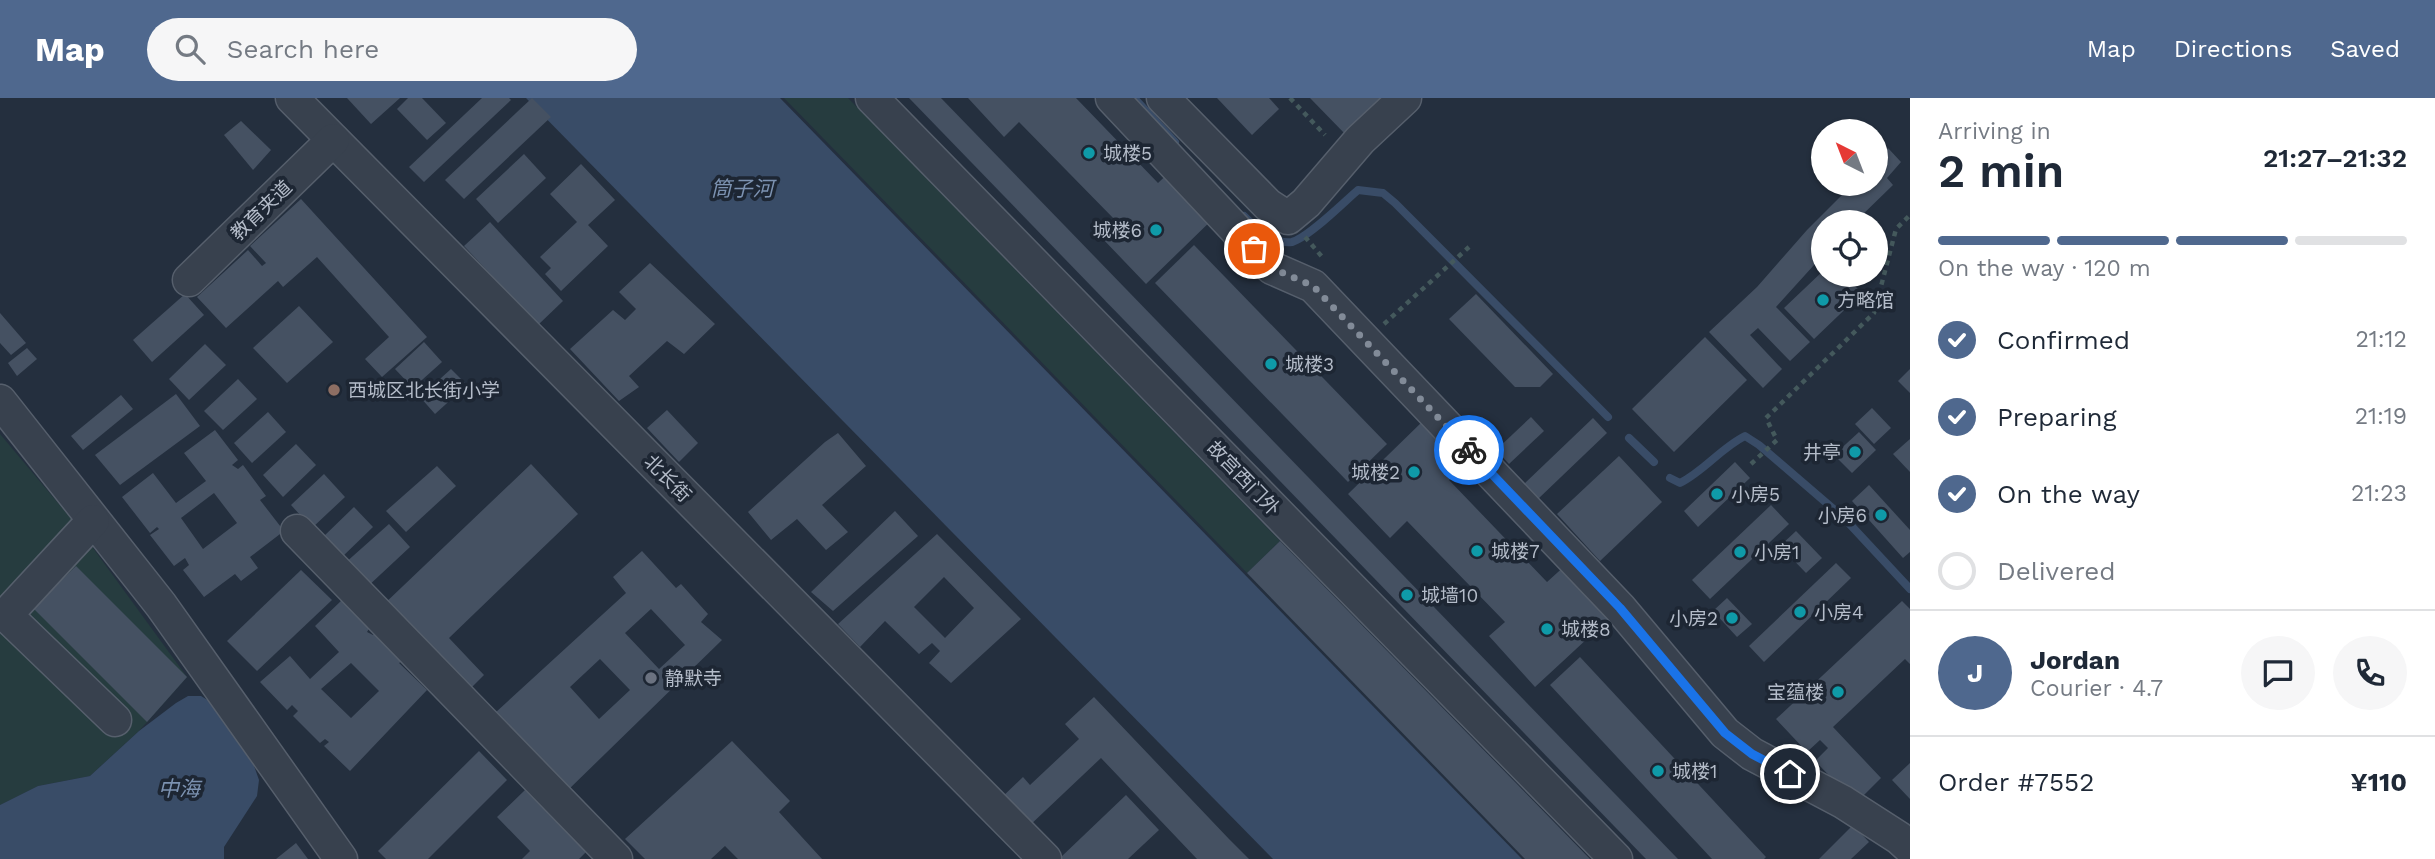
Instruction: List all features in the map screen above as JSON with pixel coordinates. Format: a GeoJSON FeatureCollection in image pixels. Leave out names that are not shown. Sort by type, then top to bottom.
{"type":"FeatureCollection","features":[{"type":"Feature","properties":{"kind":"street","name":"北长街"},"geometry":{"type":"LineString","coordinates":[[292,98],[1045,859]]}},
{"type":"Feature","properties":{"kind":"street","name":"故宫西门外"},"geometry":{"type":"LineString","coordinates":[[872,98],[1616,859]]}},
{"type":"Feature","properties":{"kind":"street"},"geometry":{"type":"LineString","coordinates":[[1112,98],[1272,268],[1313,286],[1620,608],[1725,733],[1752,754],[1843,802],[1910,848]]}},
{"type":"Feature","properties":{"kind":"street"},"geometry":{"type":"LineString","coordinates":[[1163,98],[1268,205],[1288,218],[1306,203],[1360,140],[1405,98]]}},
{"type":"Feature","properties":{"kind":"street","name":"教育夹道"},"geometry":{"type":"LineString","coordinates":[[190,280],[333,140]]}},
{"type":"Feature","properties":{"kind":"street"},"geometry":{"type":"LineString","coordinates":[[0,401],[161,605],[341,859]]}},
{"type":"Feature","properties":{"kind":"street"},"geometry":{"type":"LineString","coordinates":[[93,521],[6,615],[115,720]]}},
{"type":"Feature","properties":{"kind":"street"},"geometry":{"type":"LineString","coordinates":[[297,531],[616,859]]}},
{"type":"Feature","properties":{"kind":"path"},"geometry":{"type":"LineString","coordinates":[[1290,98],[1325,135]]}},
{"type":"Feature","properties":{"kind":"path"},"geometry":{"type":"LineString","coordinates":[[1751,464],[1777,440],[1766,418],[1874,313],[1896,229],[1910,215]]}},
{"type":"Feature","properties":{"kind":"path"},"geometry":{"type":"LineString","coordinates":[[1366,342],[1469,247]]}},
{"type":"Feature","properties":{"kind":"green space"},"geometry":{"type":"Polygon","coordinates":[[[784,98],[848,98],[1280,541],[1247,573],[784,98]]]}},
{"type":"Feature","properties":{"kind":"green space"},"geometry":{"type":"Polygon","coordinates":[[[0,434],[74,522],[187,677],[139,731],[90,776],[38,786],[0,805],[0,434]]]}},
{"type":"Feature","properties":{"kind":"water","name":"筒子河"},"geometry":{"type":"Polygon","coordinates":[[[526,98],[780,98],[1522,859],[1273,859],[526,98]]]}},
{"type":"Feature","properties":{"kind":"water","name":"中海"},"geometry":{"type":"Polygon","coordinates":[[[188,696],[201,696],[214,704],[253,763],[259,780],[257,796],[224,847],[224,859],[0,859],[0,805],[38,786],[90,776],[139,731],[188,696]]]}},
{"type":"Feature","properties":{"kind":"building"},"geometry":{"type":"Polygon","coordinates":[[[347,98],[400,98],[371,124],[347,98]]]}},
{"type":"Feature","properties":{"kind":"building"},"geometry":{"type":"Polygon","coordinates":[[[408,98],[422,98],[446,123],[427,140],[397,109],[408,98]]]}},
{"type":"Feature","properties":{"kind":"building"},"geometry":{"type":"Polygon","coordinates":[[[482,98],[511,100],[424,182],[409,167],[482,98]]]}},
{"type":"Feature","properties":{"kind":"building"},"geometry":{"type":"Polygon","coordinates":[[[532,98],[551,117],[464,199],[445,180],[532,98]]]}},
{"type":"Feature","properties":{"kind":"building","name":"城墙10"},"geometry":{"type":"Polygon","coordinates":[[[909,98],[941,98],[1678,859],[1646,859],[909,98]]]}},
{"type":"Feature","properties":{"kind":"building"},"geometry":{"type":"Polygon","coordinates":[[[968,98],[1076,98],[1158,183],[1175,167],[1219,213],[1146,284],[1101,237],[1117,222],[1019,122],[1004,137],[968,98]]]}},
{"type":"Feature","properties":{"kind":"building"},"geometry":{"type":"Polygon","coordinates":[[[1217,98],[1269,98],[1279,109],[1252,135],[1217,98]]]}},
{"type":"Feature","properties":{"kind":"building"},"geometry":{"type":"Polygon","coordinates":[[[1310,98],[1386,98],[1347,136],[1310,98]]]}},
{"type":"Feature","properties":{"kind":"building"},"geometry":{"type":"Polygon","coordinates":[[[241,121],[271,150],[253,170],[224,135],[241,121]]]}},
{"type":"Feature","properties":{"kind":"building"},"geometry":{"type":"Polygon","coordinates":[[[1888,148],[1901,162],[1888,177],[1888,148]]]}},
{"type":"Feature","properties":{"kind":"building"},"geometry":{"type":"Polygon","coordinates":[[[524,154],[546,178],[498,223],[476,199],[524,154]]]}},
{"type":"Feature","properties":{"kind":"building"},"geometry":{"type":"Polygon","coordinates":[[[581,164],[615,200],[588,225],[608,246],[561,291],[545,274],[551,268],[540,257],[577,222],[550,194],[581,164]]]}},
{"type":"Feature","properties":{"kind":"building"},"geometry":{"type":"Polygon","coordinates":[[[1841,196],[1882,196],[1867,210],[1827,210],[1841,196]]]}},
{"type":"Feature","properties":{"kind":"building"},"geometry":{"type":"Polygon","coordinates":[[[301,199],[427,337],[382,377],[365,359],[389,337],[317,257],[283,287],[278,281],[226,328],[197,297],[248,250],[262,266],[266,263],[250,246],[301,199]]]}},
{"type":"Feature","properties":{"kind":"building"},"geometry":{"type":"Polygon","coordinates":[[[490,222],[563,301],[538,325],[464,246],[490,222]]]}},
{"type":"Feature","properties":{"kind":"building"},"geometry":{"type":"Polygon","coordinates":[[[1811,226],[1811,268],[1776,307],[1810,342],[1790,361],[1758,328],[1750,335],[1782,369],[1763,388],[1709,332],[1757,287],[1811,226]]]}},
{"type":"Feature","properties":{"kind":"building","name":"城楼3"},"geometry":{"type":"Polygon","coordinates":[[[1194,245],[1387,444],[1348,482],[1155,283],[1194,245]]]}},
{"type":"Feature","properties":{"kind":"building"},"geometry":{"type":"Polygon","coordinates":[[[650,263],[715,324],[684,354],[667,341],[629,376],[639,387],[619,401],[570,349],[613,310],[625,320],[636,309],[619,292],[650,263]]]}},
{"type":"Feature","properties":{"kind":"building","name":"方略馆"},"geometry":{"type":"Polygon","coordinates":[[[1811,282],[1811,287],[1856,287],[1862,293],[1814,339],[1784,308],[1811,282]]]}},
{"type":"Feature","properties":{"kind":"building"},"geometry":{"type":"Polygon","coordinates":[[[185,294],[204,315],[152,362],[133,340],[185,294]]]}},
{"type":"Feature","properties":{"kind":"building"},"geometry":{"type":"Polygon","coordinates":[[[1476,294],[1553,374],[1540,387],[1515,387],[1449,319],[1476,294]]]}},
{"type":"Feature","properties":{"kind":"building"},"geometry":{"type":"Polygon","coordinates":[[[299,306],[333,342],[287,383],[253,348],[299,306]]]}},
{"type":"Feature","properties":{"kind":"building"},"geometry":{"type":"Polygon","coordinates":[[[0,313],[26,343],[11,355],[0,343],[0,313]]]}},
{"type":"Feature","properties":{"kind":"building"},"geometry":{"type":"Polygon","coordinates":[[[1705,337],[1747,380],[1674,452],[1632,409],[1705,337]]]}},
{"type":"Feature","properties":{"kind":"building"},"geometry":{"type":"Polygon","coordinates":[[[424,342],[442,362],[413,388],[395,369],[424,342]]]}},
{"type":"Feature","properties":{"kind":"building"},"geometry":{"type":"Polygon","coordinates":[[[205,344],[226,365],[189,400],[169,379],[205,344]]]}},
{"type":"Feature","properties":{"kind":"building"},"geometry":{"type":"Polygon","coordinates":[[[27,348],[37,359],[17,376],[8,363],[27,348]]]}},
{"type":"Feature","properties":{"kind":"building"},"geometry":{"type":"Polygon","coordinates":[[[451,369],[467,385],[435,414],[420,397],[451,369]]]}},
{"type":"Feature","properties":{"kind":"building"},"geometry":{"type":"Polygon","coordinates":[[[1910,369],[1910,393],[1898,381],[1910,369]]]}},
{"type":"Feature","properties":{"kind":"building"},"geometry":{"type":"Polygon","coordinates":[[[238,379],[257,399],[223,430],[204,411],[238,379]]]}},
{"type":"Feature","properties":{"kind":"building"},"geometry":{"type":"Polygon","coordinates":[[[176,394],[200,426],[120,485],[95,455],[176,394]]]}},
{"type":"Feature","properties":{"kind":"building"},"geometry":{"type":"Polygon","coordinates":[[[121,395],[133,409],[83,450],[71,436],[121,395]]]}},
{"type":"Feature","properties":{"kind":"building"},"geometry":{"type":"Polygon","coordinates":[[[1872,408],[1891,428],[1874,444],[1855,424],[1872,408]]]}},
{"type":"Feature","properties":{"kind":"building"},"geometry":{"type":"Polygon","coordinates":[[[667,410],[698,443],[679,462],[647,428],[667,410]]]}},
{"type":"Feature","properties":{"kind":"building"},"geometry":{"type":"Polygon","coordinates":[[[268,412],[286,432],[252,463],[234,443],[268,412]]]}},
{"type":"Feature","properties":{"kind":"building"},"geometry":{"type":"Polygon","coordinates":[[[1531,417],[1544,431],[1509,464],[1496,450],[1531,417]]]}},
{"type":"Feature","properties":{"kind":"building"},"geometry":{"type":"Polygon","coordinates":[[[1593,418],[1607,433],[1538,499],[1524,484],[1593,418]]]}},
{"type":"Feature","properties":{"kind":"building"},"geometry":{"type":"Polygon","coordinates":[[[1424,420],[1466,464],[1449,480],[1547,582],[1568,563],[1615,613],[1535,687],[1489,636],[1505,622],[1407,521],[1390,538],[1348,494],[1424,420]]]}},
{"type":"Feature","properties":{"kind":"building"},"geometry":{"type":"Polygon","coordinates":[[[215,430],[238,460],[232,465],[238,469],[243,465],[266,496],[260,500],[284,531],[250,557],[258,568],[241,581],[235,574],[204,597],[183,570],[189,565],[185,558],[174,566],[150,535],[159,529],[157,527],[150,533],[122,497],[153,473],[176,503],[206,481],[184,453],[215,430]],[[214,493],[181,518],[203,549],[237,523],[214,493]]]}},
{"type":"Feature","properties":{"kind":"building","name":"井亭"},"geometry":{"type":"Polygon","coordinates":[[[1859,432],[1876,450],[1852,473],[1834,455],[1859,432]]]}},
{"type":"Feature","properties":{"kind":"building"},"geometry":{"type":"Polygon","coordinates":[[[838,433],[866,466],[822,505],[848,532],[826,550],[797,519],[771,540],[748,512],[838,433]]]}},
{"type":"Feature","properties":{"kind":"building"},"geometry":{"type":"Polygon","coordinates":[[[1910,439],[1910,472],[1893,454],[1910,439]]]}},
{"type":"Feature","properties":{"kind":"building"},"geometry":{"type":"Polygon","coordinates":[[[296,444],[316,465],[283,497],[263,475],[296,444]]]}},
{"type":"Feature","properties":{"kind":"building"},"geometry":{"type":"Polygon","coordinates":[[[1619,456],[1662,502],[1600,561],[1557,514],[1619,456]]]}},
{"type":"Feature","properties":{"kind":"building","name":"小房5"},"geometry":{"type":"Polygon","coordinates":[[[1735,462],[1750,478],[1698,527],[1684,511],[1735,462]]]}},
{"type":"Feature","properties":{"kind":"building"},"geometry":{"type":"Polygon","coordinates":[[[531,464],[578,514],[449,638],[484,675],[465,694],[381,607],[531,464]]]}},
{"type":"Feature","properties":{"kind":"building"},"geometry":{"type":"Polygon","coordinates":[[[437,466],[456,486],[406,532],[386,511],[437,466]]]}},
{"type":"Feature","properties":{"kind":"building"},"geometry":{"type":"Polygon","coordinates":[[[324,474],[345,497],[312,528],[291,505],[324,474]]]}},
{"type":"Feature","properties":{"kind":"building","name":"小房6"},"geometry":{"type":"Polygon","coordinates":[[[1869,485],[1910,530],[1910,552],[1903,558],[1852,501],[1869,485]]]}},
{"type":"Feature","properties":{"kind":"building","name":"小房1"},"geometry":{"type":"Polygon","coordinates":[[[1771,505],[1789,524],[1710,599],[1692,580],[1771,505]]]}},
{"type":"Feature","properties":{"kind":"building"},"geometry":{"type":"Polygon","coordinates":[[[354,507],[373,527],[341,558],[322,538],[354,507]]]}},
{"type":"Feature","properties":{"kind":"building"},"geometry":{"type":"Polygon","coordinates":[[[895,511],[918,536],[833,611],[811,592],[895,511]]]}},
{"type":"Feature","properties":{"kind":"building"},"geometry":{"type":"Polygon","coordinates":[[[389,524],[410,547],[366,588],[344,564],[389,524]]]}},
{"type":"Feature","properties":{"kind":"building"},"geometry":{"type":"Polygon","coordinates":[[[1796,531],[1822,558],[1806,573],[1780,546],[1796,531]]]}},
{"type":"Feature","properties":{"kind":"building"},"geometry":{"type":"Polygon","coordinates":[[[937,534],[1021,619],[951,683],[929,663],[940,651],[932,643],[919,654],[885,621],[860,647],[838,624],[937,534]],[[944,577],[914,607],[945,638],[974,608],[944,577]]]}},
{"type":"Feature","properties":{"kind":"building"},"geometry":{"type":"Polygon","coordinates":[[[1280,541],[1590,859],[1525,859],[1247,573],[1280,541]]]}},
{"type":"Feature","properties":{"kind":"building","name":"静默寺"},"geometry":{"type":"Polygon","coordinates":[[[642,551],[676,588],[681,584],[708,614],[701,622],[722,640],[566,792],[495,713],[626,593],[613,577],[642,551]],[[651,609],[625,633],[659,669],[685,645],[651,609]],[[600,659],[570,687],[599,719],[630,690],[600,659]]]}},
{"type":"Feature","properties":{"kind":"building","name":"小房4"},"geometry":{"type":"Polygon","coordinates":[[[1836,563],[1851,578],[1764,662],[1749,646],[1836,563]]]}},
{"type":"Feature","properties":{"kind":"building"},"geometry":{"type":"Polygon","coordinates":[[[76,566],[187,677],[147,722],[33,608],[76,566]]]}},
{"type":"Feature","properties":{"kind":"building"},"geometry":{"type":"Polygon","coordinates":[[[301,570],[332,600],[257,671],[227,641],[301,570]]]}},
{"type":"Feature","properties":{"kind":"building","name":"小房2"},"geometry":{"type":"Polygon","coordinates":[[[1727,598],[1752,624],[1737,637],[1713,611],[1727,598]]]}},
{"type":"Feature","properties":{"kind":"building"},"geometry":{"type":"Polygon","coordinates":[[[342,600],[370,627],[367,632],[373,635],[376,632],[404,660],[399,663],[427,690],[350,771],[324,746],[329,742],[325,739],[320,743],[293,716],[298,711],[292,705],[287,710],[260,682],[290,656],[310,679],[339,652],[315,626],[342,600]],[[351,663],[321,689],[351,718],[379,691],[351,663]]]}},
{"type":"Feature","properties":{"kind":"building","name":"宝蕴楼"},"geometry":{"type":"Polygon","coordinates":[[[1902,601],[1910,609],[1910,664],[1905,659],[1833,727],[1881,778],[1856,803],[1815,761],[1828,748],[1820,740],[1807,752],[1776,719],[1902,601]]]}},
{"type":"Feature","properties":{"kind":"building","name":"城楼1"},"geometry":{"type":"Polygon","coordinates":[[[1580,657],[1766,857],[1764,859],[1712,859],[1550,685],[1580,657]]]}},
{"type":"Feature","properties":{"kind":"building"},"geometry":{"type":"Polygon","coordinates":[[[1094,697],[1249,859],[1197,859],[1101,758],[1027,828],[1000,799],[1023,777],[1030,785],[1079,739],[1065,724],[1094,697]]]}},
{"type":"Feature","properties":{"kind":"building"},"geometry":{"type":"Polygon","coordinates":[[[732,741],[790,801],[779,812],[822,859],[738,859],[725,846],[711,859],[645,859],[625,839],[732,741]]]}},
{"type":"Feature","properties":{"kind":"building"},"geometry":{"type":"Polygon","coordinates":[[[479,751],[507,780],[428,859],[386,859],[378,851],[479,751]]]}},
{"type":"Feature","properties":{"kind":"building"},"geometry":{"type":"Polygon","coordinates":[[[1910,763],[1910,799],[1892,780],[1910,763]]]}},
{"type":"Feature","properties":{"kind":"building"},"geometry":{"type":"Polygon","coordinates":[[[525,790],[586,852],[579,859],[522,859],[530,851],[497,817],[525,790]]]}},
{"type":"Feature","properties":{"kind":"building"},"geometry":{"type":"Polygon","coordinates":[[[1126,795],[1159,830],[1128,859],[1060,858],[1126,795]]]}},
{"type":"Feature","properties":{"kind":"building"},"geometry":{"type":"Polygon","coordinates":[[[1853,825],[1869,842],[1851,859],[1819,859],[1853,825]]]}},
{"type":"Feature","properties":{"kind":"building"},"geometry":{"type":"Polygon","coordinates":[[[296,843],[308,859],[276,859],[296,843]]]}},
{"type":"Feature","properties":{"kind":"waterway"},"geometry":{"type":"LineString","coordinates":[[1134,98],[1175,142]]}},
{"type":"Feature","properties":{"kind":"waterway"},"geometry":{"type":"LineString","coordinates":[[1244,216],[1272,238],[1292,242],[1316,227],[1358,190],[1383,193],[1608,417]]}},
{"type":"Feature","properties":{"kind":"waterway"},"geometry":{"type":"LineString","coordinates":[[1670,478],[1680,483],[1745,436],[1844,518],[1910,589]]}},
{"type":"Feature","properties":{"kind":"waterway"},"geometry":{"type":"LineString","coordinates":[[1629,438],[1654,462]]}},
{"type":"Feature","properties":{"kind":"way so far"},"geometry":{"type":"LineString","coordinates":[[1254,249],[1272,268],[1313,286],[1469,450]]}},
{"type":"Feature","properties":{"kind":"place","name":"城楼5"},"geometry":{"type":"Point","coordinates":[1089,153]}},
{"type":"Feature","properties":{"kind":"place","name":"城楼6"},"geometry":{"type":"Point","coordinates":[1156,230]}},
{"type":"Feature","properties":{"kind":"place","name":"方略馆"},"geometry":{"type":"Point","coordinates":[1823,300]}},
{"type":"Feature","properties":{"kind":"place","name":"城楼3"},"geometry":{"type":"Point","coordinates":[1271,364]}},
{"type":"Feature","properties":{"kind":"place","name":"西城区北长街小学"},"geometry":{"type":"Point","coordinates":[334,390]}},
{"type":"Feature","properties":{"kind":"place","name":"井亭"},"geometry":{"type":"Point","coordinates":[1855,452]}},
{"type":"Feature","properties":{"kind":"place","name":"城楼2"},"geometry":{"type":"Point","coordinates":[1414,472]}},
{"type":"Feature","properties":{"kind":"place","name":"小房5"},"geometry":{"type":"Point","coordinates":[1717,494]}},
{"type":"Feature","properties":{"kind":"place","name":"小房6"},"geometry":{"type":"Point","coordinates":[1881,515]}},
{"type":"Feature","properties":{"kind":"place","name":"城楼7"},"geometry":{"type":"Point","coordinates":[1477,551]}},
{"type":"Feature","properties":{"kind":"place","name":"小房1"},"geometry":{"type":"Point","coordinates":[1740,552]}},
{"type":"Feature","properties":{"kind":"place","name":"城墙10"},"geometry":{"type":"Point","coordinates":[1407,595]}},
{"type":"Feature","properties":{"kind":"place","name":"小房4"},"geometry":{"type":"Point","coordinates":[1800,612]}},
{"type":"Feature","properties":{"kind":"place","name":"小房2"},"geometry":{"type":"Point","coordinates":[1732,618]}},
{"type":"Feature","properties":{"kind":"place","name":"城楼8"},"geometry":{"type":"Point","coordinates":[1547,629]}},
{"type":"Feature","properties":{"kind":"place","name":"静默寺"},"geometry":{"type":"Point","coordinates":[651,678]}},
{"type":"Feature","properties":{"kind":"place","name":"宝蕴楼"},"geometry":{"type":"Point","coordinates":[1838,692]}},
{"type":"Feature","properties":{"kind":"place","name":"城楼1"},"geometry":{"type":"Point","coordinates":[1658,771]}},
{"type":"Feature","properties":{"kind":"route"},"geometry":{"type":"LineString","coordinates":[[1469,450],[1620,608],[1725,733],[1752,754],[1790,774]]}}]}
